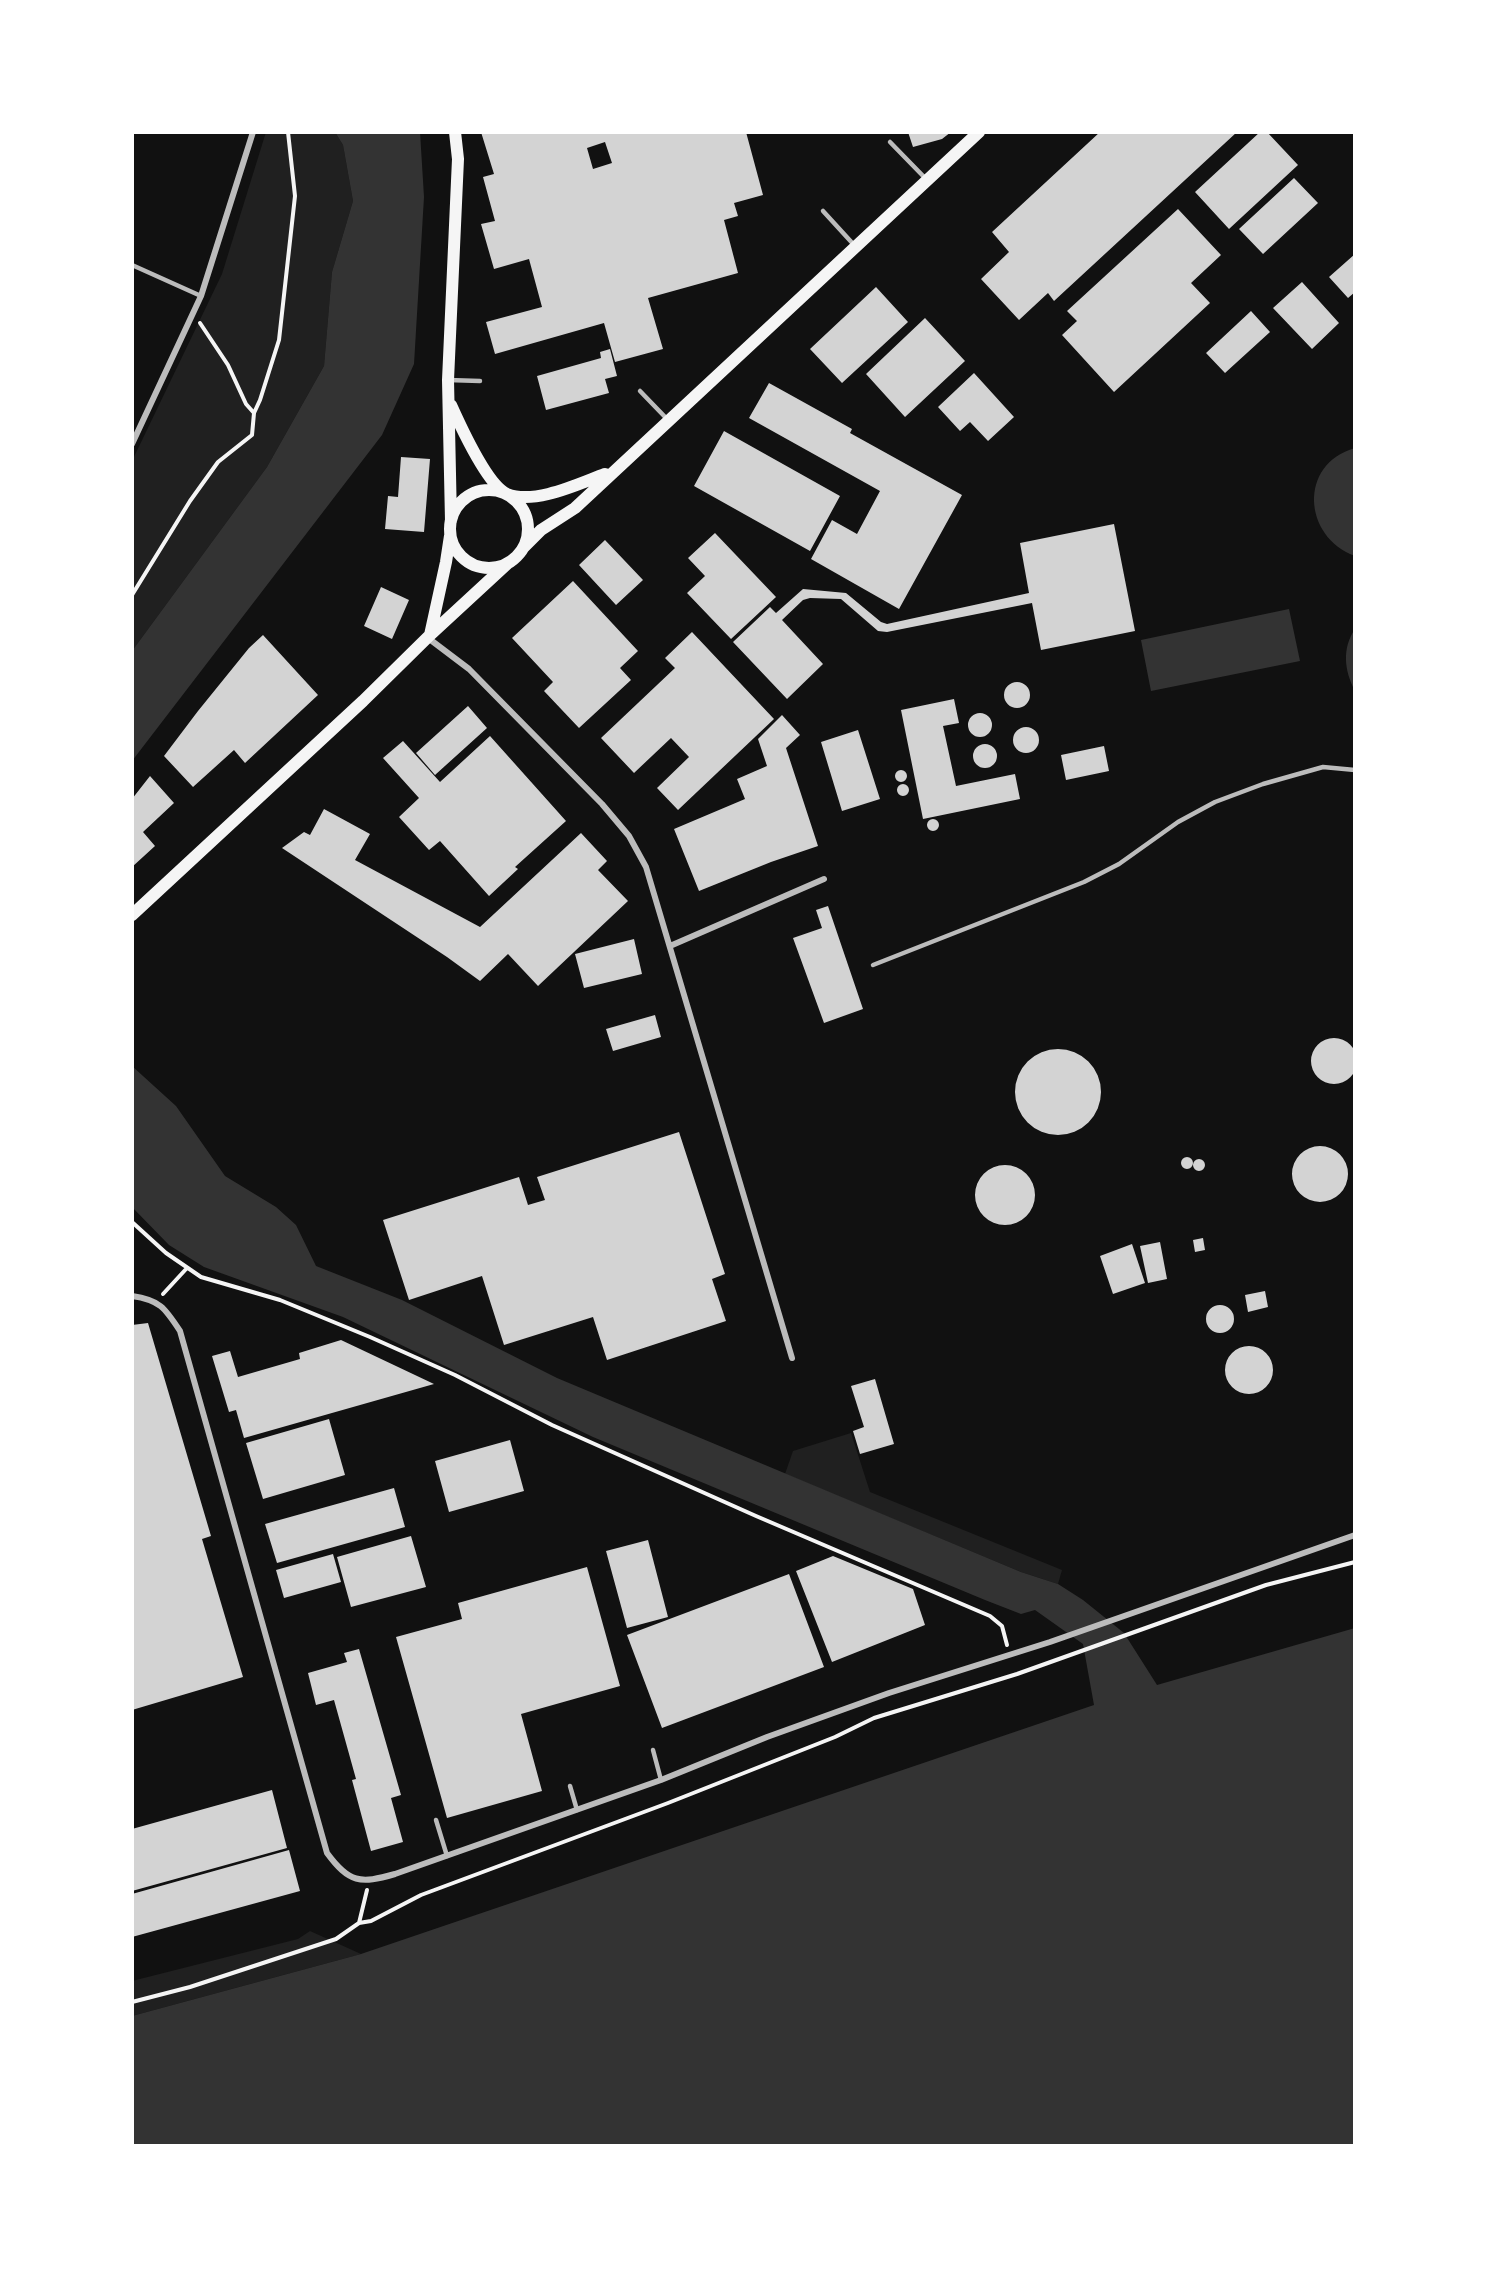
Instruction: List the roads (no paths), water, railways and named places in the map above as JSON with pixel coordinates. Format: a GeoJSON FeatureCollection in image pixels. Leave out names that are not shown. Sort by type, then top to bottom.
{"type":"FeatureCollection","features":[{"type":"Feature","properties":{"kind":"main road"},"geometry":{"type":"LineString","coordinates":[[455,132],[457,170],[448,380],[451,526],[458,552],[466,560],[487,568],[508,563]]}},
{"type":"Feature","properties":{"kind":"main road"},"geometry":{"type":"LineString","coordinates":[[132,915],[363,701],[541,530],[575,508],[611,472],[669,421],[979,132]]}},
{"type":"Feature","properties":{"kind":"main road"},"geometry":{"type":"LineString","coordinates":[[448,399],[470,448],[489,475],[505,493],[518,503],[527,519],[527,538],[523,548]]}},
{"type":"Feature","properties":{"kind":"main road"},"geometry":{"type":"LineString","coordinates":[[429,636],[446,562],[455,509],[464,499],[486,490],[519,496],[550,493],[571,488],[611,472]]}},
{"type":"Feature","properties":{"kind":"street"},"geometry":{"type":"LineString","coordinates":[[132,444],[194,315],[253,132]]}},
{"type":"Feature","properties":{"kind":"street"},"geometry":{"type":"LineString","coordinates":[[429,636],[470,669],[602,804],[629,836],[646,867],[792,1358]]}},
{"type":"Feature","properties":{"kind":"street"},"geometry":{"type":"LineString","coordinates":[[670,946],[824,879]]}},
{"type":"Feature","properties":{"kind":"street"},"geometry":{"type":"LineString","coordinates":[[132,1296],[150,1299],[165,1308],[180,1331],[327,1853],[338,1869],[352,1878],[369,1880],[395,1874],[661,1780],[833,1713],[1050,1642],[1355,1535]]}},
{"type":"Feature","properties":{"kind":"lane"},"geometry":{"type":"LineString","coordinates":[[890,142],[926,180]]}},
{"type":"Feature","properties":{"kind":"lane"},"geometry":{"type":"LineString","coordinates":[[823,211],[855,246]]}},
{"type":"Feature","properties":{"kind":"lane"},"geometry":{"type":"LineString","coordinates":[[132,265],[201,296]]}},
{"type":"Feature","properties":{"kind":"lane"},"geometry":{"type":"LineString","coordinates":[[448,380],[480,381]]}},
{"type":"Feature","properties":{"kind":"lane"},"geometry":{"type":"LineString","coordinates":[[640,391],[669,421]]}},
{"type":"Feature","properties":{"kind":"lane"},"geometry":{"type":"LineString","coordinates":[[873,965],[1084,882],[1119,864],[1178,822],[1215,802],[1263,784],[1323,767],[1355,770]]}},
{"type":"Feature","properties":{"kind":"lane"},"geometry":{"type":"LineString","coordinates":[[653,1750],[661,1780]]}},
{"type":"Feature","properties":{"kind":"lane"},"geometry":{"type":"LineString","coordinates":[[570,1786],[577,1810]]}},
{"type":"Feature","properties":{"kind":"lane"},"geometry":{"type":"LineString","coordinates":[[436,1820],[447,1856]]}}]}
